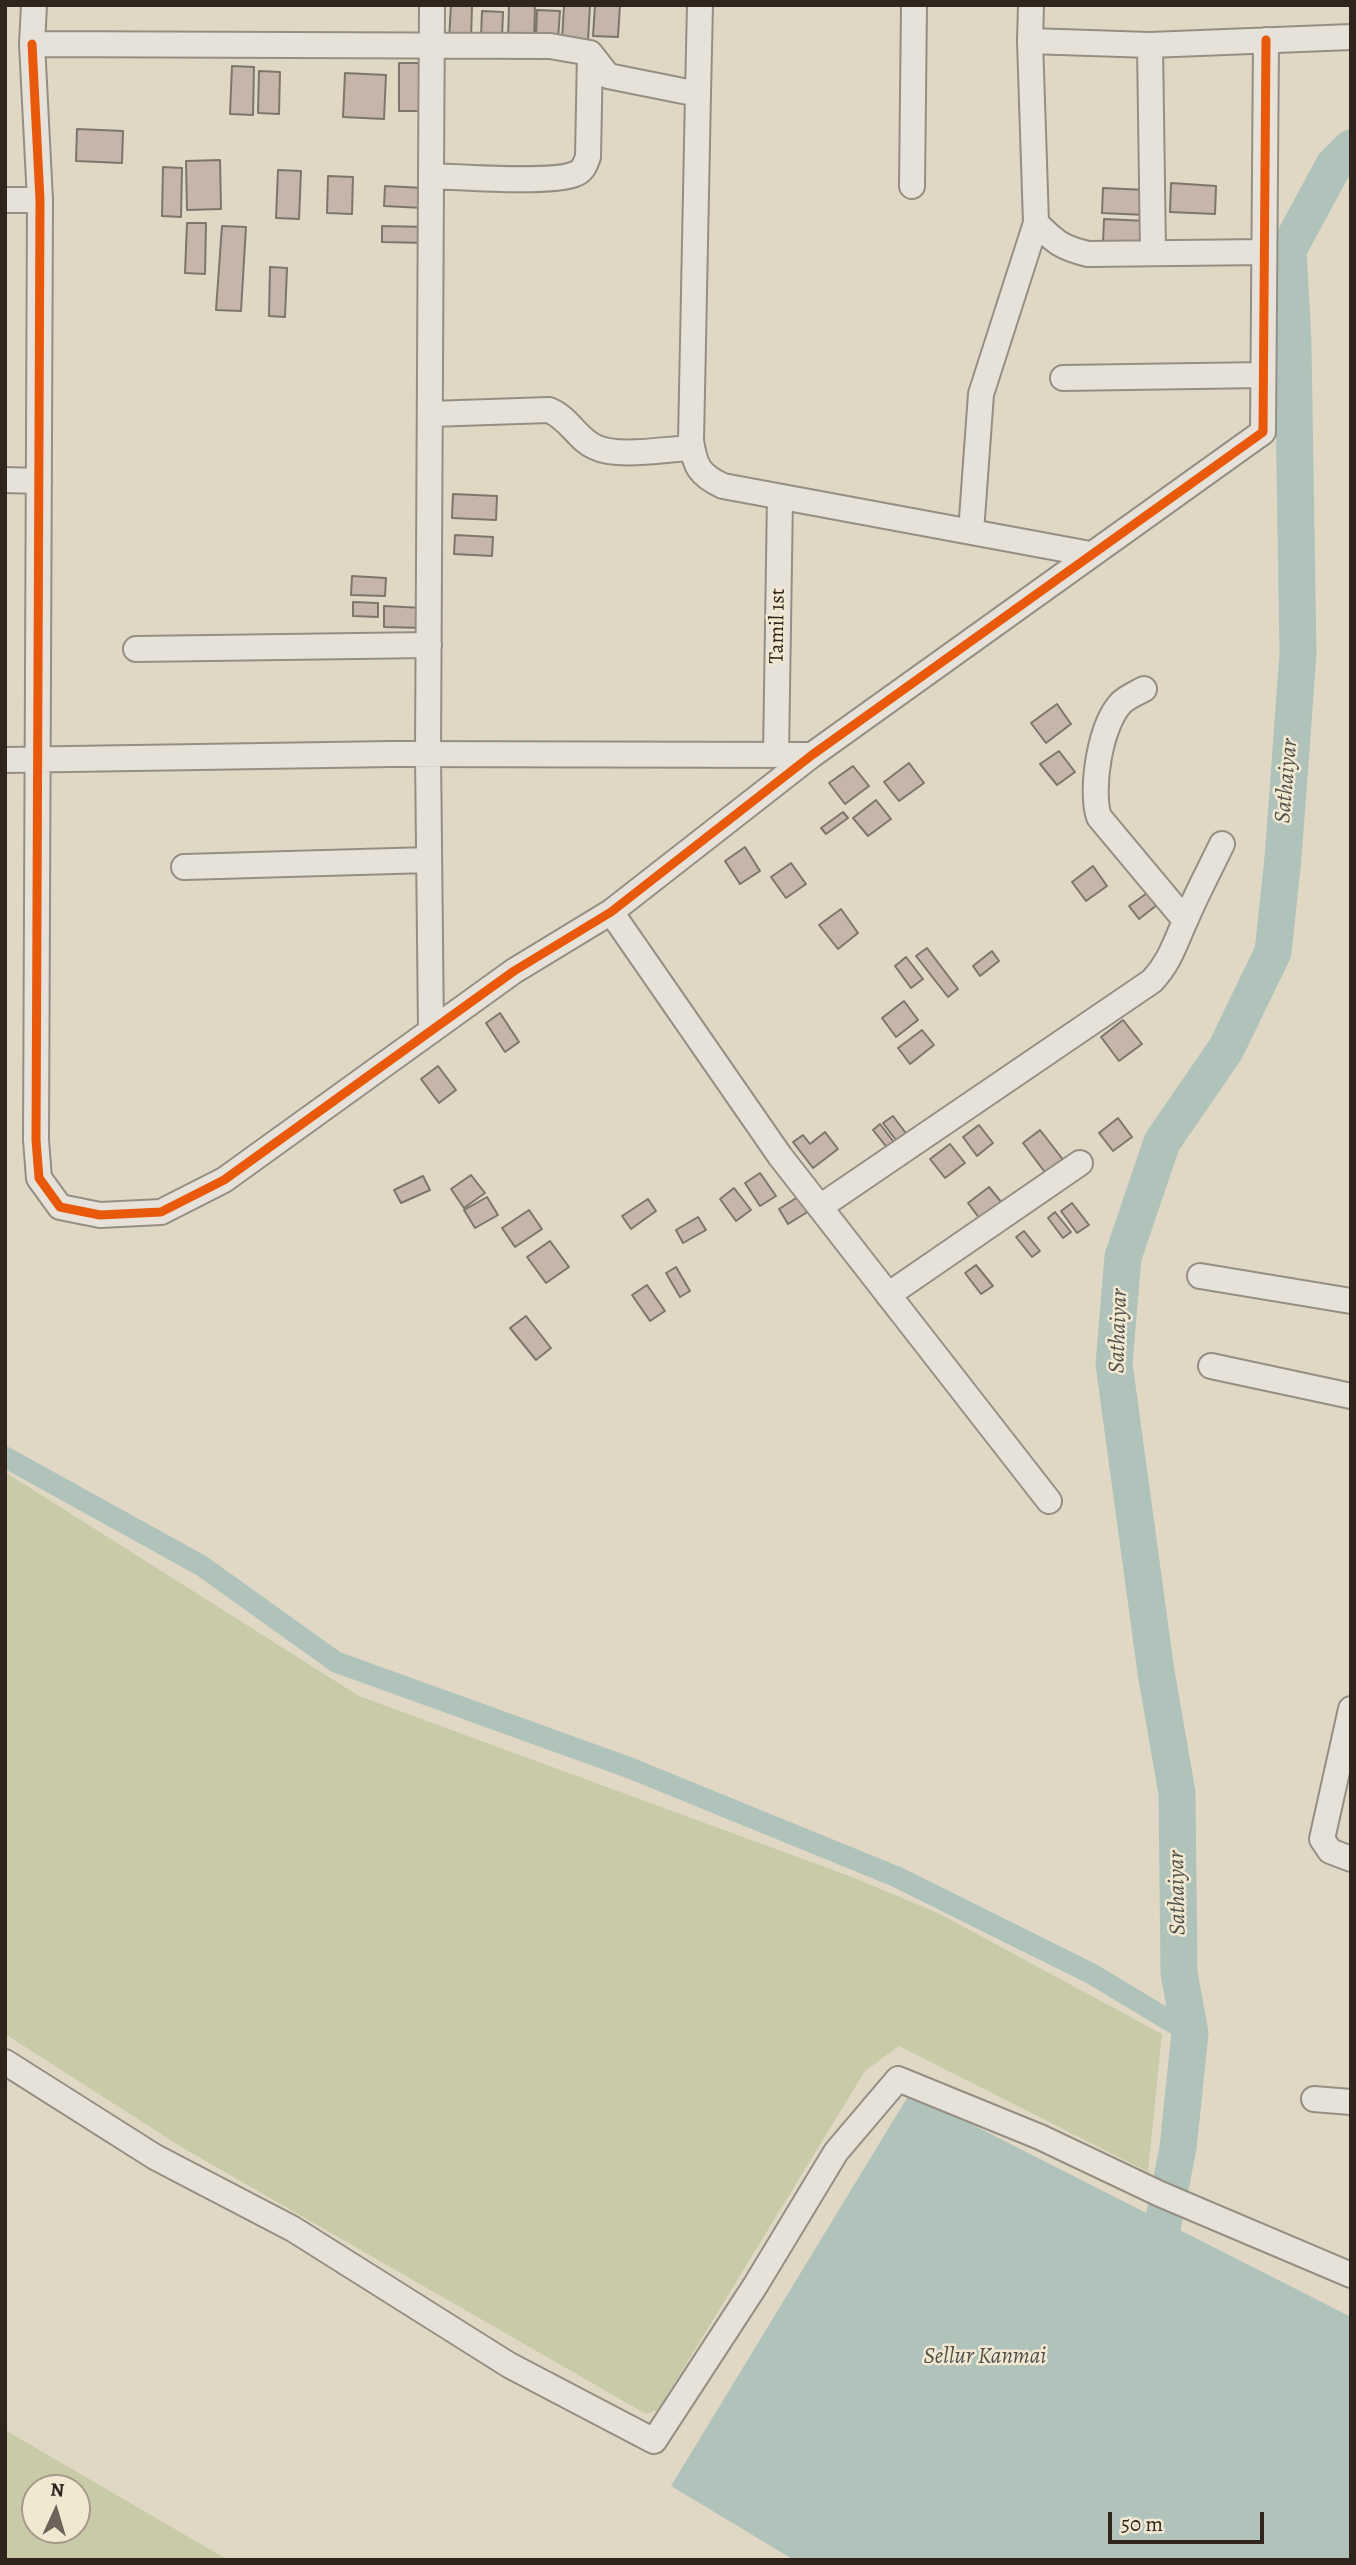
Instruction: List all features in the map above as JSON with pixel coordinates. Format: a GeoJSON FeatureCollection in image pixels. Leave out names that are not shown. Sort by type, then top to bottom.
{"type":"FeatureCollection","features":[{"type":"Feature","properties":{"kind":"street"},"geometry":{"type":"LineString","coordinates":[[34,5],[32,44],[40,200],[36,1140],[39,1178],[60,1207],[100,1215],[161,1212],[225,1180],[514,971],[611,912],[812,755],[1262,432],[1266,40]]}},
{"type":"Feature","properties":{"kind":"street"},"geometry":{"type":"LineString","coordinates":[[431,1031],[428,754],[432,5]]}},
{"type":"Feature","properties":{"kind":"street"},"geometry":{"type":"LineString","coordinates":[[700,5],[692,448],[695,466],[705,478],[723,486],[1090,554]]}},
{"type":"Feature","properties":{"kind":"street"},"geometry":{"type":"LineString","coordinates":[[912,186],[914,5]]}},
{"type":"Feature","properties":{"kind":"street"},"geometry":{"type":"LineString","coordinates":[[971,532],[981,394],[1036,223],[1031,5]]}},
{"type":"Feature","properties":{"kind":"street"},"geometry":{"type":"LineString","coordinates":[[1030,41],[1150,45],[1351,37]]}},
{"type":"Feature","properties":{"kind":"street"},"geometry":{"type":"LineString","coordinates":[[32,44],[550,46],[590,53],[608,76],[698,94]]}},
{"type":"Feature","properties":{"kind":"street"},"geometry":{"type":"LineString","coordinates":[[1150,45],[1153,253]]}},
{"type":"Feature","properties":{"kind":"street"},"geometry":{"type":"LineString","coordinates":[[431,176],[555,178],[577,174],[589,158],[590,53]]}},
{"type":"Feature","properties":{"kind":"street"},"geometry":{"type":"LineString","coordinates":[[5,200],[40,200]]}},
{"type":"Feature","properties":{"kind":"street"},"geometry":{"type":"LineString","coordinates":[[1036,223],[1064,248],[1088,254],[1264,253]]}},
{"type":"Feature","properties":{"kind":"street"},"geometry":{"type":"LineString","coordinates":[[1063,378],[1263,375]]}},
{"type":"Feature","properties":{"kind":"street"},"geometry":{"type":"LineString","coordinates":[[430,414],[549,410],[562,415],[592,447],[608,452],[692,448]]}},
{"type":"Feature","properties":{"kind":"street"},"geometry":{"type":"LineString","coordinates":[[5,480],[39,481]]}},
{"type":"Feature","properties":{"kind":"street","name":"Tamil 1st"},"geometry":{"type":"LineString","coordinates":[[776,755],[780,496]]}},
{"type":"Feature","properties":{"kind":"street"},"geometry":{"type":"LineString","coordinates":[[136,649],[429,645]]}},
{"type":"Feature","properties":{"kind":"street"},"geometry":{"type":"LineString","coordinates":[[1144,688],[1122,701],[1112,715],[1094,787],[1094,803],[1099,817],[1185,920]]}},
{"type":"Feature","properties":{"kind":"street"},"geometry":{"type":"LineString","coordinates":[[5,760],[428,754],[812,755]]}},
{"type":"Feature","properties":{"kind":"street"},"geometry":{"type":"LineString","coordinates":[[820,1207],[1152,981],[1167,966],[1185,920],[1222,844]]}},
{"type":"Feature","properties":{"kind":"street"},"geometry":{"type":"LineString","coordinates":[[184,867],[429,860]]}},
{"type":"Feature","properties":{"kind":"street"},"geometry":{"type":"LineString","coordinates":[[611,912],[707,1053],[820,1207],[1049,1501]]}},
{"type":"Feature","properties":{"kind":"street"},"geometry":{"type":"LineString","coordinates":[[888,1295],[1080,1163]]}},
{"type":"Feature","properties":{"kind":"street"},"geometry":{"type":"LineString","coordinates":[[1200,1276],[1351,1301]]}},
{"type":"Feature","properties":{"kind":"street"},"geometry":{"type":"LineString","coordinates":[[1210,1366],[1351,1396]]}},
{"type":"Feature","properties":{"kind":"street"},"geometry":{"type":"LineString","coordinates":[[1351,1709],[1322,1839],[1331,1851],[1351,1859]]}},
{"type":"Feature","properties":{"kind":"street"},"geometry":{"type":"LineString","coordinates":[[5,2063],[155,2157],[293,2229],[509,2365],[653,2441],[755,2286],[836,2152],[898,2078],[1040,2137],[1169,2198],[1351,2274]]}},
{"type":"Feature","properties":{"kind":"street"},"geometry":{"type":"LineString","coordinates":[[1314,2099],[1351,2102]]}},
{"type":"Feature","properties":{"kind":"green space"},"geometry":{"type":"Polygon","coordinates":[[[5,1472],[359,1696],[852,1877],[940,1914],[1162,2034],[1148,2172],[899,2046],[865,2071],[658,2410],[646,2414],[183,2148],[5,2034],[5,1472]]]}},
{"type":"Feature","properties":{"kind":"green space"},"geometry":{"type":"Polygon","coordinates":[[[5,2430],[80,2474],[21,2474],[21,2544],[91,2544],[91,2480],[228,2560],[5,2560],[5,2430]]]}},
{"type":"Feature","properties":{"kind":"water","name":"Sellur Kanmai"},"geometry":{"type":"Polygon","coordinates":[[[910,2093],[1351,2317],[1351,2560],[794,2560],[671,2486],[910,2093]]]}},
{"type":"Feature","properties":{"kind":"building"},"geometry":{"type":"Polygon","coordinates":[[[451,5],[472,5],[471,41],[449,40],[451,5]]]}},
{"type":"Feature","properties":{"kind":"building"},"geometry":{"type":"Polygon","coordinates":[[[509,5],[535,5],[534,40],[508,40],[509,5]]]}},
{"type":"Feature","properties":{"kind":"building"},"geometry":{"type":"Polygon","coordinates":[[[564,5],[590,5],[588,41],[562,40],[564,5]]]}},
{"type":"Feature","properties":{"kind":"building"},"geometry":{"type":"Polygon","coordinates":[[[595,5],[620,5],[618,37],[593,36],[595,5]]]}},
{"type":"Feature","properties":{"kind":"building"},"geometry":{"type":"Polygon","coordinates":[[[537,10],[560,11],[558,39],[536,38],[537,10]]]}},
{"type":"Feature","properties":{"kind":"building"},"geometry":{"type":"Polygon","coordinates":[[[482,11],[503,12],[502,38],[481,37],[482,11]]]}},
{"type":"Feature","properties":{"kind":"building"},"geometry":{"type":"Polygon","coordinates":[[[399,63],[426,63],[426,111],[399,111],[399,63]]]}},
{"type":"Feature","properties":{"kind":"building"},"geometry":{"type":"Polygon","coordinates":[[[232,66],[254,67],[253,115],[230,114],[232,66]]]}},
{"type":"Feature","properties":{"kind":"building"},"geometry":{"type":"Polygon","coordinates":[[[259,71],[280,72],[279,114],[258,113],[259,71]]]}},
{"type":"Feature","properties":{"kind":"building"},"geometry":{"type":"Polygon","coordinates":[[[345,73],[386,75],[384,119],[343,117],[345,73]]]}},
{"type":"Feature","properties":{"kind":"building"},"geometry":{"type":"Polygon","coordinates":[[[77,129],[123,131],[122,163],[76,161],[77,129]]]}},
{"type":"Feature","properties":{"kind":"building"},"geometry":{"type":"Polygon","coordinates":[[[220,160],[221,209],[187,210],[186,161],[220,160]]]}},
{"type":"Feature","properties":{"kind":"building"},"geometry":{"type":"Polygon","coordinates":[[[163,167],[182,168],[181,217],[162,216],[163,167]]]}},
{"type":"Feature","properties":{"kind":"building"},"geometry":{"type":"Polygon","coordinates":[[[278,170],[301,171],[299,219],[276,218],[278,170]]]}},
{"type":"Feature","properties":{"kind":"building"},"geometry":{"type":"Polygon","coordinates":[[[328,176],[353,177],[352,214],[327,213],[328,176]]]}},
{"type":"Feature","properties":{"kind":"building"},"geometry":{"type":"Polygon","coordinates":[[[1171,183],[1216,186],[1215,214],[1170,212],[1171,183]]]}},
{"type":"Feature","properties":{"kind":"building"},"geometry":{"type":"Polygon","coordinates":[[[385,186],[424,188],[423,208],[384,206],[385,186]]]}},
{"type":"Feature","properties":{"kind":"building"},"geometry":{"type":"Polygon","coordinates":[[[1103,188],[1147,190],[1146,215],[1102,213],[1103,188]]]}},
{"type":"Feature","properties":{"kind":"building"},"geometry":{"type":"Polygon","coordinates":[[[1104,219],[1147,221],[1146,245],[1103,243],[1104,219]]]}},
{"type":"Feature","properties":{"kind":"building"},"geometry":{"type":"Polygon","coordinates":[[[187,223],[206,223],[205,274],[185,273],[187,223]]]}},
{"type":"Feature","properties":{"kind":"building"},"geometry":{"type":"Polygon","coordinates":[[[222,226],[246,227],[241,311],[216,310],[222,226]]]}},
{"type":"Feature","properties":{"kind":"building"},"geometry":{"type":"Polygon","coordinates":[[[382,226],[428,227],[428,243],[382,242],[382,226]]]}},
{"type":"Feature","properties":{"kind":"building"},"geometry":{"type":"Polygon","coordinates":[[[270,267],[287,268],[285,317],[269,316],[270,267]]]}},
{"type":"Feature","properties":{"kind":"building"},"geometry":{"type":"Polygon","coordinates":[[[453,494],[497,496],[496,520],[452,518],[453,494]]]}},
{"type":"Feature","properties":{"kind":"building"},"geometry":{"type":"Polygon","coordinates":[[[455,535],[493,537],[492,556],[454,554],[455,535]]]}},
{"type":"Feature","properties":{"kind":"building"},"geometry":{"type":"Polygon","coordinates":[[[352,576],[386,578],[385,596],[351,595],[352,576]]]}},
{"type":"Feature","properties":{"kind":"building"},"geometry":{"type":"Polygon","coordinates":[[[353,602],[378,603],[378,617],[353,616],[353,602]]]}},
{"type":"Feature","properties":{"kind":"building"},"geometry":{"type":"Polygon","coordinates":[[[384,606],[424,608],[423,628],[384,627],[384,606]]]}},
{"type":"Feature","properties":{"kind":"building"},"geometry":{"type":"Polygon","coordinates":[[[1057,704],[1071,724],[1046,743],[1031,723],[1057,704]]]}},
{"type":"Feature","properties":{"kind":"building"},"geometry":{"type":"Polygon","coordinates":[[[1059,751],[1075,772],[1057,785],[1040,764],[1059,751]]]}},
{"type":"Feature","properties":{"kind":"building"},"geometry":{"type":"Polygon","coordinates":[[[909,763],[924,783],[899,801],[884,782],[909,763]]]}},
{"type":"Feature","properties":{"kind":"building"},"geometry":{"type":"Polygon","coordinates":[[[853,766],[869,786],[845,804],[829,783],[853,766]]]}},
{"type":"Feature","properties":{"kind":"building"},"geometry":{"type":"Polygon","coordinates":[[[876,800],[891,819],[868,836],[853,818],[876,800]]]}},
{"type":"Feature","properties":{"kind":"building"},"geometry":{"type":"Polygon","coordinates":[[[843,812],[848,818],[826,834],[821,828],[843,812]]]}},
{"type":"Feature","properties":{"kind":"building"},"geometry":{"type":"Polygon","coordinates":[[[745,847],[760,871],[740,884],[725,861],[745,847]]]}},
{"type":"Feature","properties":{"kind":"building"},"geometry":{"type":"Polygon","coordinates":[[[791,863],[806,884],[786,898],[771,877],[791,863]]]}},
{"type":"Feature","properties":{"kind":"building"},"geometry":{"type":"Polygon","coordinates":[[[1093,866],[1107,886],[1086,901],[1072,882],[1093,866]]]}},
{"type":"Feature","properties":{"kind":"building"},"geometry":{"type":"Polygon","coordinates":[[[1147,893],[1157,905],[1139,919],[1129,906],[1147,893]]]}},
{"type":"Feature","properties":{"kind":"building"},"geometry":{"type":"Polygon","coordinates":[[[841,909],[858,933],[838,949],[819,925],[841,909]]]}},
{"type":"Feature","properties":{"kind":"building"},"geometry":{"type":"Polygon","coordinates":[[[927,948],[958,989],[948,997],[916,956],[927,948]]]}},
{"type":"Feature","properties":{"kind":"building"},"geometry":{"type":"Polygon","coordinates":[[[992,951],[999,961],[980,976],[973,966],[992,951]]]}},
{"type":"Feature","properties":{"kind":"building"},"geometry":{"type":"Polygon","coordinates":[[[906,957],[923,979],[911,988],[895,966],[906,957]]]}},
{"type":"Feature","properties":{"kind":"building"},"geometry":{"type":"Polygon","coordinates":[[[904,1001],[918,1020],[896,1037],[882,1018],[904,1001]]]}},
{"type":"Feature","properties":{"kind":"building"},"geometry":{"type":"Polygon","coordinates":[[[500,1013],[519,1042],[505,1052],[486,1023],[500,1013]]]}},
{"type":"Feature","properties":{"kind":"building"},"geometry":{"type":"Polygon","coordinates":[[[1123,1020],[1142,1044],[1119,1061],[1101,1037],[1123,1020]]]}},
{"type":"Feature","properties":{"kind":"building"},"geometry":{"type":"Polygon","coordinates":[[[922,1030],[934,1045],[910,1064],[898,1048],[922,1030]]]}},
{"type":"Feature","properties":{"kind":"building"},"geometry":{"type":"Polygon","coordinates":[[[438,1066],[456,1090],[439,1103],[421,1079],[438,1066]]]}},
{"type":"Feature","properties":{"kind":"building"},"geometry":{"type":"Polygon","coordinates":[[[893,1116],[908,1136],[899,1144],[883,1123],[893,1116]]]}},
{"type":"Feature","properties":{"kind":"building"},"geometry":{"type":"Polygon","coordinates":[[[1118,1118],[1132,1137],[1113,1151],[1099,1133],[1118,1118]]]}},
{"type":"Feature","properties":{"kind":"building"},"geometry":{"type":"Polygon","coordinates":[[[880,1124],[896,1145],[889,1150],[873,1130],[880,1124]]]}},
{"type":"Feature","properties":{"kind":"building"},"geometry":{"type":"Polygon","coordinates":[[[979,1125],[993,1143],[977,1156],[963,1137],[979,1125]]]}},
{"type":"Feature","properties":{"kind":"building"},"geometry":{"type":"Polygon","coordinates":[[[1040,1130],[1068,1166],[1050,1179],[1023,1143],[1040,1130]]]}},
{"type":"Feature","properties":{"kind":"building"},"geometry":{"type":"Polygon","coordinates":[[[825,1132],[838,1149],[813,1168],[793,1142],[803,1135],[810,1144],[825,1132]]]}},
{"type":"Feature","properties":{"kind":"building"},"geometry":{"type":"Polygon","coordinates":[[[950,1144],[965,1163],[945,1178],[930,1159],[950,1144]]]}},
{"type":"Feature","properties":{"kind":"building"},"geometry":{"type":"Polygon","coordinates":[[[760,1173],[776,1196],[760,1206],[745,1183],[760,1173]]]}},
{"type":"Feature","properties":{"kind":"building"},"geometry":{"type":"Polygon","coordinates":[[[471,1175],[485,1193],[464,1208],[451,1189],[471,1175]]]}},
{"type":"Feature","properties":{"kind":"building"},"geometry":{"type":"Polygon","coordinates":[[[423,1176],[430,1190],[401,1203],[394,1190],[423,1176]]]}},
{"type":"Feature","properties":{"kind":"building"},"geometry":{"type":"Polygon","coordinates":[[[989,1187],[1002,1203],[980,1219],[968,1203],[989,1187]]]}},
{"type":"Feature","properties":{"kind":"building"},"geometry":{"type":"Polygon","coordinates":[[[734,1188],[751,1210],[736,1221],[720,1199],[734,1188]]]}},
{"type":"Feature","properties":{"kind":"building"},"geometry":{"type":"Polygon","coordinates":[[[804,1193],[814,1208],[788,1224],[779,1209],[804,1193]]]}},
{"type":"Feature","properties":{"kind":"building"},"geometry":{"type":"Polygon","coordinates":[[[487,1197],[498,1215],[475,1228],[464,1210],[487,1197]]]}},
{"type":"Feature","properties":{"kind":"building"},"geometry":{"type":"Polygon","coordinates":[[[648,1199],[656,1211],[631,1229],[622,1216],[648,1199]]]}},
{"type":"Feature","properties":{"kind":"building"},"geometry":{"type":"Polygon","coordinates":[[[1072,1203],[1089,1225],[1077,1233],[1061,1211],[1072,1203]]]}},
{"type":"Feature","properties":{"kind":"building"},"geometry":{"type":"Polygon","coordinates":[[[529,1210],[542,1229],[515,1247],[502,1228],[529,1210]]]}},
{"type":"Feature","properties":{"kind":"building"},"geometry":{"type":"Polygon","coordinates":[[[1055,1212],[1071,1232],[1063,1238],[1048,1218],[1055,1212]]]}},
{"type":"Feature","properties":{"kind":"building"},"geometry":{"type":"Polygon","coordinates":[[[698,1217],[706,1230],[683,1243],[676,1230],[698,1217]]]}},
{"type":"Feature","properties":{"kind":"building"},"geometry":{"type":"Polygon","coordinates":[[[1024,1231],[1040,1251],[1032,1257],[1016,1237],[1024,1231]]]}},
{"type":"Feature","properties":{"kind":"building"},"geometry":{"type":"Polygon","coordinates":[[[550,1241],[569,1267],[546,1283],[527,1257],[550,1241]]]}},
{"type":"Feature","properties":{"kind":"building"},"geometry":{"type":"Polygon","coordinates":[[[976,1265],[993,1286],[981,1294],[965,1273],[976,1265]]]}},
{"type":"Feature","properties":{"kind":"building"},"geometry":{"type":"Polygon","coordinates":[[[676,1267],[690,1291],[680,1297],[666,1273],[676,1267]]]}},
{"type":"Feature","properties":{"kind":"building"},"geometry":{"type":"Polygon","coordinates":[[[647,1285],[665,1311],[650,1321],[632,1295],[647,1285]]]}},
{"type":"Feature","properties":{"kind":"building"},"geometry":{"type":"Polygon","coordinates":[[[526,1316],[551,1348],[536,1360],[510,1328],[526,1316]]]}},
{"type":"Feature","properties":{"kind":"waterway","name":"Sathaiyar"},"geometry":{"type":"LineString","coordinates":[[1154,2269],[1178,2148],[1190,2033],[1179,1973],[1177,1793],[1156,1672],[1114,1364],[1123,1257],[1162,1142],[1226,1049],[1273,952],[1283,858],[1298,654],[1293,344],[1288,250],[1334,165],[1351,148]]}},
{"type":"Feature","properties":{"kind":"waterway"},"geometry":{"type":"LineString","coordinates":[[5,1457],[202,1566],[336,1662],[630,1768],[897,1877],[1092,1974],[1190,2033]]}},
{"type":"Feature","properties":{"kind":"cycle path"},"geometry":{"type":"LineString","coordinates":[[32,44],[40,200],[36,1140],[39,1178],[60,1207],[100,1215],[161,1212],[224,1180],[514,971],[611,912],[812,755],[1263,432],[1266,40]]}}]}
